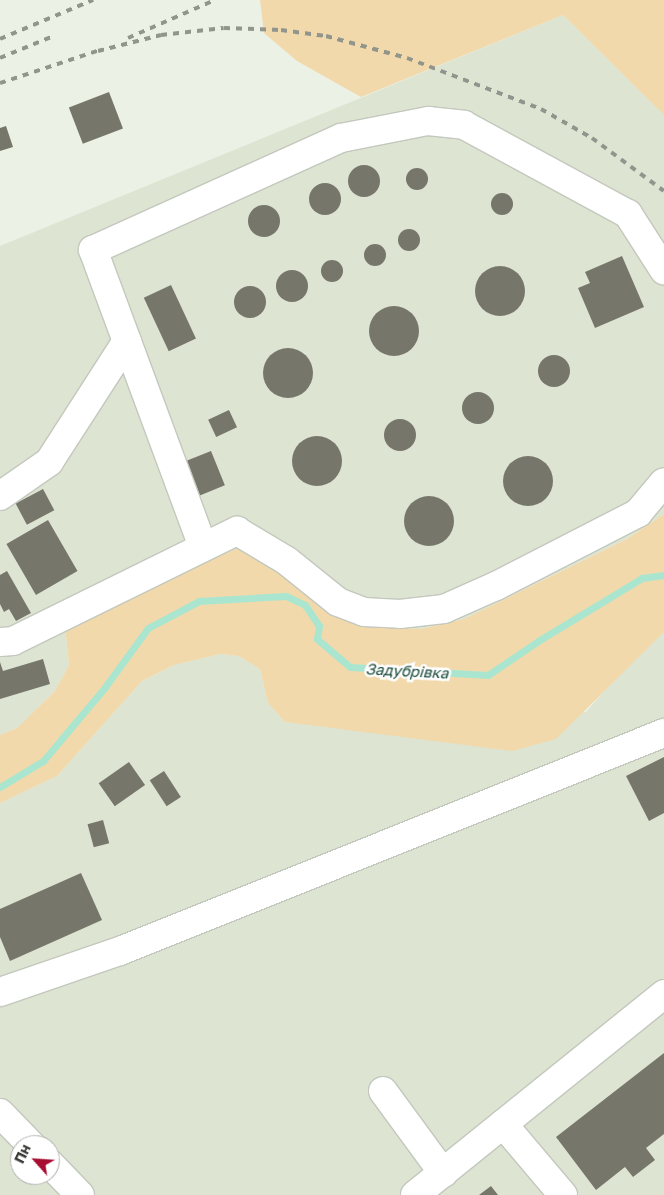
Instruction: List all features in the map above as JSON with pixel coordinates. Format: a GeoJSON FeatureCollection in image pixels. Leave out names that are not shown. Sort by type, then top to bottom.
{"type":"FeatureCollection","features":[{"type":"Feature","properties":{"kind":"main road"},"geometry":{"type":"LineString","coordinates":[[204,547],[93,250],[341,138],[428,121],[464,126],[628,214],[664,270]]}},
{"type":"Feature","properties":{"kind":"main road"},"geometry":{"type":"LineString","coordinates":[[0,496],[49,462],[127,341]]}},
{"type":"Feature","properties":{"kind":"main road"},"geometry":{"type":"LineString","coordinates":[[0,642],[13,642],[236,531],[287,561],[338,602],[364,612],[400,614],[444,609],[496,586],[638,513],[664,482]]}},
{"type":"Feature","properties":{"kind":"main road"},"geometry":{"type":"LineString","coordinates":[[0,992],[120,951],[664,733]]}},
{"type":"Feature","properties":{"kind":"main road"},"geometry":{"type":"LineString","coordinates":[[415,1195],[664,994]]}},
{"type":"Feature","properties":{"kind":"main road"},"geometry":{"type":"LineString","coordinates":[[383,1091],[443,1173]]}},
{"type":"Feature","properties":{"kind":"main road"},"geometry":{"type":"LineString","coordinates":[[0,1112],[22,1135]]}},
{"type":"Feature","properties":{"kind":"main road"},"geometry":{"type":"LineString","coordinates":[[503,1124],[563,1195]]}},
{"type":"Feature","properties":{"kind":"main road"},"geometry":{"type":"LineString","coordinates":[[60,1174],[80,1195]]}},
{"type":"Feature","properties":{"kind":"shaded area"},"geometry":{"type":"Polygon","coordinates":[[[260,0],[664,0],[664,115],[563,15],[361,97],[297,61],[264,33],[260,0]]]}},
{"type":"Feature","properties":{"kind":"shaded area"},"geometry":{"type":"Polygon","coordinates":[[[563,15],[664,115],[664,514],[627,539],[464,619],[421,629],[384,627],[340,615],[65,625],[69,665],[55,691],[17,728],[0,735],[0,246],[563,15]]]}},
{"type":"Feature","properties":{"kind":"shaded area"},"geometry":{"type":"Polygon","coordinates":[[[664,514],[664,632],[556,739],[512,751],[285,722],[268,703],[260,669],[239,656],[220,654],[174,665],[142,681],[57,776],[0,803],[0,735],[17,728],[55,691],[69,665],[65,625],[245,545],[340,615],[384,627],[421,629],[464,619],[627,539],[664,514]]]}},
{"type":"Feature","properties":{"kind":"shaded area"},"geometry":{"type":"Polygon","coordinates":[[[664,632],[664,1195],[0,1195],[0,803],[57,776],[142,681],[174,665],[220,654],[239,656],[260,669],[268,703],[285,722],[328,725],[586,712],[629,663],[664,632]]]}},
{"type":"Feature","properties":{"kind":"building"},"geometry":{"type":"Polygon","coordinates":[[[109,92],[123,128],[83,144],[69,107],[109,92]]]}},
{"type":"Feature","properties":{"kind":"building"},"geometry":{"type":"Polygon","coordinates":[[[6,126],[13,147],[0,151],[0,128],[6,126]]]}},
{"type":"Feature","properties":{"kind":"building"},"geometry":{"type":"Polygon","coordinates":[[[364,165],[370,166],[375,170],[379,175],[379,187],[375,192],[370,196],[364,197],[358,196],[353,192],[349,187],[348,181],[349,175],[353,170],[358,166],[364,165]]]}},
{"type":"Feature","properties":{"kind":"building"},"geometry":{"type":"Polygon","coordinates":[[[417,168],[425,171],[428,179],[425,187],[417,190],[409,187],[406,179],[409,171],[417,168]]]}},
{"type":"Feature","properties":{"kind":"building"},"geometry":{"type":"Polygon","coordinates":[[[325,183],[331,184],[336,188],[340,193],[340,205],[336,210],[331,214],[325,215],[319,214],[314,210],[310,205],[309,199],[310,193],[314,188],[319,184],[325,183]]]}},
{"type":"Feature","properties":{"kind":"building"},"geometry":{"type":"Polygon","coordinates":[[[502,193],[510,196],[513,204],[510,212],[502,215],[494,212],[491,204],[494,196],[502,193]]]}},
{"type":"Feature","properties":{"kind":"building"},"geometry":{"type":"Polygon","coordinates":[[[264,205],[270,206],[275,210],[279,215],[279,227],[275,232],[270,236],[264,237],[258,236],[253,232],[249,227],[248,221],[249,215],[253,210],[258,206],[264,205]]]}},
{"type":"Feature","properties":{"kind":"building"},"geometry":{"type":"Polygon","coordinates":[[[409,229],[417,232],[420,240],[417,248],[409,251],[401,248],[398,240],[401,232],[409,229]]]}},
{"type":"Feature","properties":{"kind":"building"},"geometry":{"type":"Polygon","coordinates":[[[375,244],[383,247],[386,255],[383,263],[375,266],[367,263],[364,255],[367,247],[375,244]]]}},
{"type":"Feature","properties":{"kind":"building"},"geometry":{"type":"Polygon","coordinates":[[[622,256],[644,307],[595,328],[578,288],[590,283],[585,272],[622,256]]]}},
{"type":"Feature","properties":{"kind":"building"},"geometry":{"type":"Polygon","coordinates":[[[332,260],[340,263],[343,271],[340,279],[332,282],[324,279],[321,271],[324,263],[332,260]]]}},
{"type":"Feature","properties":{"kind":"building"},"geometry":{"type":"Polygon","coordinates":[[[495,266],[505,266],[518,273],[525,286],[525,296],[518,309],[505,316],[495,316],[486,312],[479,305],[475,296],[475,286],[479,277],[486,270],[495,266]]]}},
{"type":"Feature","properties":{"kind":"building"},"geometry":{"type":"Polygon","coordinates":[[[292,270],[298,271],[303,275],[307,280],[307,292],[303,297],[298,301],[292,302],[286,301],[281,297],[277,292],[276,286],[277,280],[281,275],[286,271],[292,270]]]}},
{"type":"Feature","properties":{"kind":"building"},"geometry":{"type":"Polygon","coordinates":[[[171,285],[196,338],[169,351],[144,298],[171,285]]]}},
{"type":"Feature","properties":{"kind":"building"},"geometry":{"type":"Polygon","coordinates":[[[250,286],[256,287],[261,291],[265,296],[265,308],[261,313],[256,317],[250,318],[244,317],[239,313],[235,308],[234,302],[235,296],[239,291],[244,287],[250,286]]]}},
{"type":"Feature","properties":{"kind":"building"},"geometry":{"type":"Polygon","coordinates":[[[389,306],[399,306],[412,313],[419,326],[419,336],[412,349],[399,356],[389,356],[380,352],[373,345],[369,336],[369,326],[373,317],[380,310],[389,306]]]}},
{"type":"Feature","properties":{"kind":"building"},"geometry":{"type":"Polygon","coordinates":[[[283,348],[293,348],[306,355],[313,368],[313,378],[306,391],[293,398],[283,398],[274,394],[267,387],[263,378],[263,368],[267,359],[274,352],[283,348]]]}},
{"type":"Feature","properties":{"kind":"building"},"geometry":{"type":"Polygon","coordinates":[[[554,355],[560,356],[565,360],[569,365],[569,377],[565,382],[560,386],[554,387],[548,386],[543,382],[539,377],[538,371],[539,365],[543,360],[548,356],[554,355]]]}},
{"type":"Feature","properties":{"kind":"building"},"geometry":{"type":"Polygon","coordinates":[[[478,392],[484,393],[489,397],[493,402],[493,414],[489,419],[484,423],[478,424],[472,423],[467,419],[463,414],[462,408],[463,402],[467,397],[472,393],[478,392]]]}},
{"type":"Feature","properties":{"kind":"building"},"geometry":{"type":"Polygon","coordinates":[[[229,410],[237,427],[216,437],[208,420],[229,410]]]}},
{"type":"Feature","properties":{"kind":"building"},"geometry":{"type":"Polygon","coordinates":[[[400,419],[406,420],[411,424],[415,429],[415,441],[411,446],[406,450],[400,451],[394,450],[389,446],[385,441],[384,435],[385,429],[389,424],[394,420],[400,419]]]}},
{"type":"Feature","properties":{"kind":"building"},"geometry":{"type":"Polygon","coordinates":[[[312,436],[322,436],[335,443],[342,456],[342,466],[335,479],[322,486],[312,486],[303,482],[296,475],[292,466],[292,456],[296,447],[303,440],[312,436]]]}},
{"type":"Feature","properties":{"kind":"building"},"geometry":{"type":"Polygon","coordinates":[[[211,451],[225,485],[200,495],[186,461],[211,451]]]}},
{"type":"Feature","properties":{"kind":"building"},"geometry":{"type":"Polygon","coordinates":[[[523,456],[533,456],[546,463],[553,476],[553,486],[546,499],[533,506],[523,506],[514,502],[507,495],[503,486],[503,476],[507,467],[514,460],[523,456]]]}},
{"type":"Feature","properties":{"kind":"building"},"geometry":{"type":"Polygon","coordinates":[[[43,489],[54,510],[27,525],[16,504],[43,489]]]}},
{"type":"Feature","properties":{"kind":"building"},"geometry":{"type":"Polygon","coordinates":[[[424,496],[434,496],[447,503],[454,516],[454,526],[447,539],[434,546],[424,546],[415,542],[408,535],[404,526],[404,516],[408,507],[415,500],[424,496]]]}},
{"type":"Feature","properties":{"kind":"building"},"geometry":{"type":"Polygon","coordinates":[[[48,520],[78,571],[36,595],[6,544],[48,520]]]}},
{"type":"Feature","properties":{"kind":"building"},"geometry":{"type":"Polygon","coordinates":[[[7,571],[31,613],[16,621],[9,609],[4,612],[0,604],[0,575],[7,571]]]}},
{"type":"Feature","properties":{"kind":"building"},"geometry":{"type":"Polygon","coordinates":[[[43,659],[50,684],[0,699],[0,662],[3,671],[43,659]]]}},
{"type":"Feature","properties":{"kind":"building"},"geometry":{"type":"Polygon","coordinates":[[[664,757],[664,813],[649,821],[626,776],[664,757]]]}},
{"type":"Feature","properties":{"kind":"building"},"geometry":{"type":"Polygon","coordinates":[[[129,762],[145,785],[115,806],[99,783],[129,762]]]}},
{"type":"Feature","properties":{"kind":"building"},"geometry":{"type":"Polygon","coordinates":[[[164,771],[181,797],[167,806],[150,780],[164,771]]]}},
{"type":"Feature","properties":{"kind":"building"},"geometry":{"type":"Polygon","coordinates":[[[103,820],[109,843],[94,847],[88,824],[103,820]]]}},
{"type":"Feature","properties":{"kind":"building"},"geometry":{"type":"Polygon","coordinates":[[[81,873],[102,920],[10,961],[0,937],[0,909],[81,873]]]}},
{"type":"Feature","properties":{"kind":"building"},"geometry":{"type":"Polygon","coordinates":[[[664,1053],[664,1134],[646,1148],[655,1160],[633,1177],[625,1167],[596,1190],[556,1137],[664,1053]]]}},
{"type":"Feature","properties":{"kind":"building"},"geometry":{"type":"Polygon","coordinates":[[[491,1186],[498,1195],[479,1195],[491,1186]]]}},
{"type":"Feature","properties":{"kind":"waterway","name":"Задубрівка"},"geometry":{"type":"LineString","coordinates":[[0,787],[43,761],[105,687],[148,628],[199,601],[286,596],[305,605],[319,626],[317,639],[350,667],[488,675],[538,641],[642,578],[664,575]]}},
{"type":"Feature","properties":{"kind":"railway"},"geometry":{"type":"LineString","coordinates":[[0,39],[93,0]]}},
{"type":"Feature","properties":{"kind":"railway"},"geometry":{"type":"LineString","coordinates":[[128,38],[215,0]]}},
{"type":"Feature","properties":{"kind":"railway"},"geometry":{"type":"LineString","coordinates":[[98,51],[161,35],[224,28],[281,30],[326,36],[407,58],[541,109],[592,138],[664,191]]}},
{"type":"Feature","properties":{"kind":"railway"},"geometry":{"type":"LineString","coordinates":[[0,58],[51,37]]}},
{"type":"Feature","properties":{"kind":"railway"},"geometry":{"type":"LineString","coordinates":[[0,83],[103,49]]}}]}
